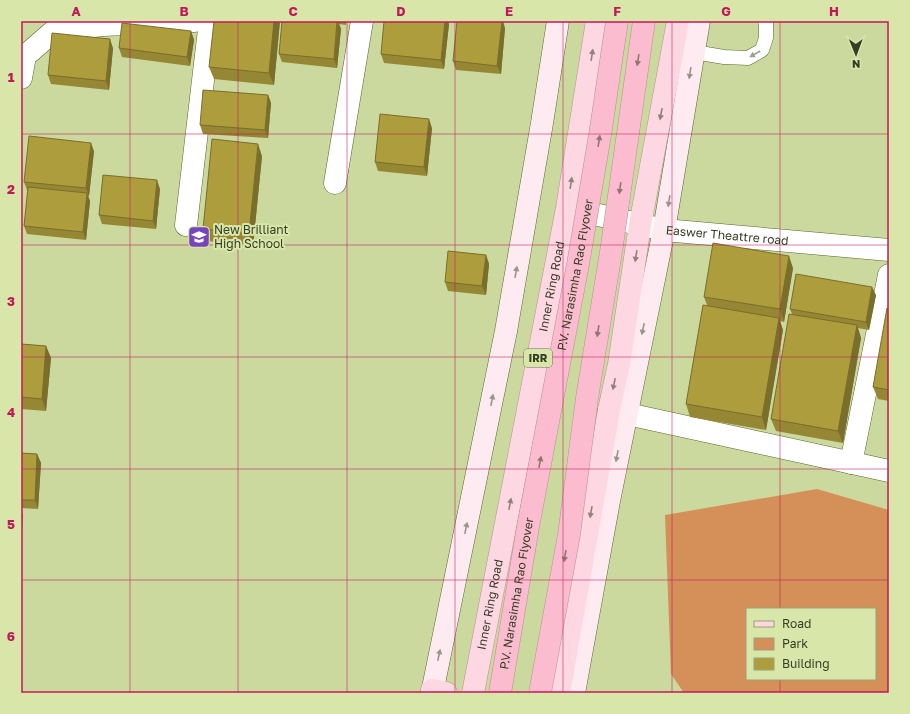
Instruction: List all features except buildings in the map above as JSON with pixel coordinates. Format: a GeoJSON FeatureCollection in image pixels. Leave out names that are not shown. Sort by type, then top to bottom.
{"type":"FeatureCollection","features":[{"type":"Feature","properties":{"kind":"highway","name":"P.V. Narasimha Rao Flyover"},"geometry":{"type":"LineString","coordinates":[[500,693],[528,527],[578,264],[600,136],[616,21]]}},
{"type":"Feature","properties":{"kind":"highway"},"geometry":{"type":"LineString","coordinates":[[540,693],[569,535],[587,398],[611,252],[644,21]]}},
{"type":"Feature","properties":{"kind":"main road","name":"Inner Ring Road"},"geometry":{"type":"LineString","coordinates":[[473,693],[567,208],[597,21]]}},
{"type":"Feature","properties":{"kind":"main road"},"geometry":{"type":"LineString","coordinates":[[559,693],[617,411],[619,364],[640,225],[678,21]]}},
{"type":"Feature","properties":{"kind":"street"},"geometry":{"type":"LineString","coordinates":[[21,78],[25,56],[55,30],[103,25],[194,21]]}},
{"type":"Feature","properties":{"kind":"street"},"geometry":{"type":"LineString","coordinates":[[186,225],[210,21]]}},
{"type":"Feature","properties":{"kind":"street"},"geometry":{"type":"LineString","coordinates":[[335,183],[362,21]]}},
{"type":"Feature","properties":{"kind":"street"},"geometry":{"type":"LineString","coordinates":[[436,692],[506,331],[558,21]]}},
{"type":"Feature","properties":{"kind":"street"},"geometry":{"type":"LineString","coordinates":[[574,693],[617,411],[664,230],[699,21]]}},
{"type":"Feature","properties":{"kind":"street","name":"Easwer Theattre road"},"geometry":{"type":"LineString","coordinates":[[567,208],[664,230],[889,250]]}},
{"type":"Feature","properties":{"kind":"street"},"geometry":{"type":"LineString","coordinates":[[850,463],[889,275]]}},
{"type":"Feature","properties":{"kind":"street"},"geometry":{"type":"LineString","coordinates":[[617,411],[889,471]]}},
{"type":"Feature","properties":{"kind":"lane"},"geometry":{"type":"LineString","coordinates":[[694,52],[724,58],[748,58],[762,50],[766,38],[765,21]]}},
{"type":"Feature","properties":{"kind":"green space"},"geometry":{"type":"Polygon","coordinates":[[[817,489],[889,510],[889,693],[684,693],[671,674],[665,515],[817,489]]]}},
{"type":"Feature","properties":{"kind":"place","name":"New Brilliant High School"},"geometry":{"type":"Point","coordinates":[199,237]}}]}
